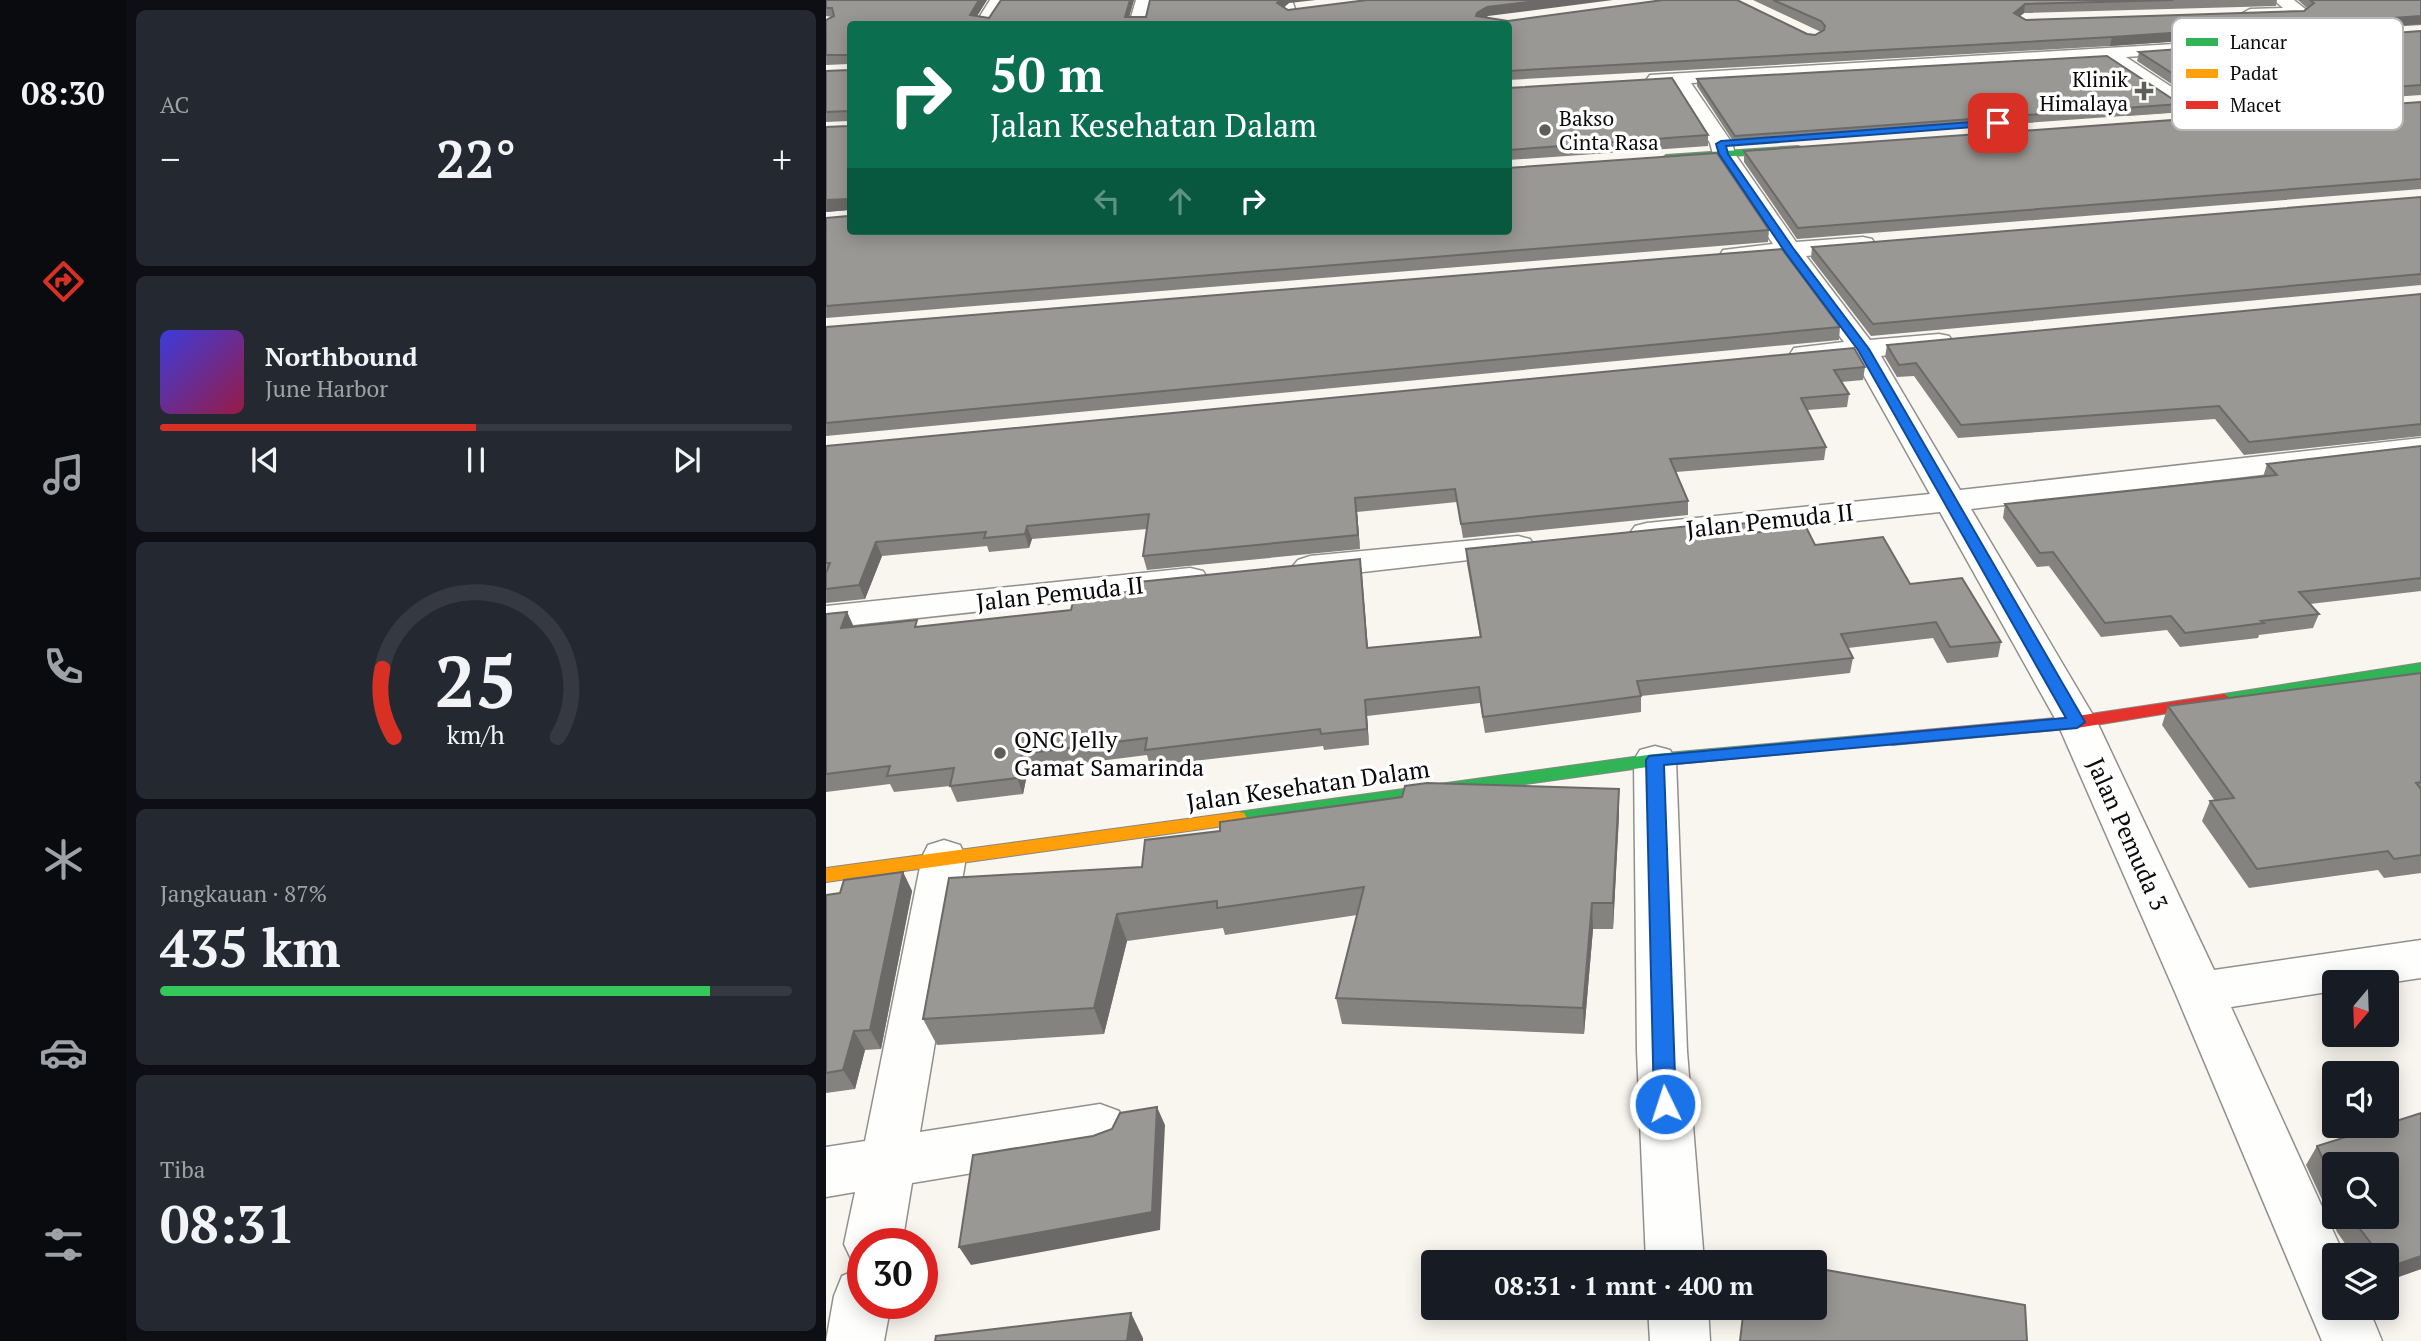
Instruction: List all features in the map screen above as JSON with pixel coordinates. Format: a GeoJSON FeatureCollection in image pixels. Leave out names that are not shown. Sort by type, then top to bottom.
{"type":"FeatureCollection","features":[{"type":"Feature","properties":{"kind":"street"},"geometry":{"type":"LineString","coordinates":[[985,21],[998,0]]}},
{"type":"Feature","properties":{"kind":"street"},"geometry":{"type":"LineString","coordinates":[[1139,21],[1144,0]]}},
{"type":"Feature","properties":{"kind":"street"},"geometry":{"type":"LineString","coordinates":[[2226,15],[2307,12],[2282,0]]}},
{"type":"Feature","properties":{"kind":"street"},"geometry":{"type":"LineString","coordinates":[[2041,40],[2057,57]]}},
{"type":"Feature","properties":{"kind":"street"},"geometry":{"type":"LineString","coordinates":[[1639,81],[2172,50]]}},
{"type":"Feature","properties":{"kind":"street"},"geometry":{"type":"LineString","coordinates":[[2110,55],[2172,96]]}},
{"type":"Feature","properties":{"kind":"street","name":"Jalan Pemuda 3"},"geometry":{"type":"LineString","coordinates":[[1678,78],[1789,250],[1863,349],[1953,501],[2077,722],[2200,992],[2322,1272]]}},
{"type":"Feature","properties":{"kind":"street"},"geometry":{"type":"LineString","coordinates":[[2109,115],[2172,110]]}},
{"type":"Feature","properties":{"kind":"street"},"geometry":{"type":"LineString","coordinates":[[2123,125],[2172,121]]}},
{"type":"Feature","properties":{"kind":"street"},"geometry":{"type":"LineString","coordinates":[[1722,149],[1804,137]]}},
{"type":"Feature","properties":{"kind":"street"},"geometry":{"type":"LineString","coordinates":[[1649,154],[1820,147]]}},
{"type":"Feature","properties":{"kind":"street"},"geometry":{"type":"LineString","coordinates":[[1705,257],[1885,242]]}},
{"type":"Feature","properties":{"kind":"street"},"geometry":{"type":"LineString","coordinates":[[1782,356],[1972,338]]}},
{"type":"Feature","properties":{"kind":"street","name":"Jalan Pemuda II"},"geometry":{"type":"LineString","coordinates":[[1619,536],[2421,447]]}},
{"type":"Feature","properties":{"kind":"street"},"geometry":{"type":"LineString","coordinates":[[1285,570],[1549,543]]}},
{"type":"Feature","properties":{"kind":"street","name":"Jalan Pemuda II"},"geometry":{"type":"LineString","coordinates":[[826,617],[1215,577]]}},
{"type":"Feature","properties":{"kind":"street","name":"Jalan Kesehatan Dalam"},"geometry":{"type":"LineString","coordinates":[[826,875],[1655,760],[2077,722],[2421,668]]}},
{"type":"Feature","properties":{"kind":"street"},"geometry":{"type":"LineString","coordinates":[[1655,760],[1662,1051],[1674,1250]]}},
{"type":"Feature","properties":{"kind":"street"},"geometry":{"type":"LineString","coordinates":[[876,1228],[944,857]]}},
{"type":"Feature","properties":{"kind":"street"},"geometry":{"type":"LineString","coordinates":[[2200,992],[2421,959]]}},
{"type":"Feature","properties":{"kind":"street"},"geometry":{"type":"LineString","coordinates":[[826,1172],[1100,1128]]}},
{"type":"Feature","properties":{"kind":"street"},"geometry":{"type":"LineString","coordinates":[[854,1341],[858,1319]]}},
{"type":"Feature","properties":{"kind":"street"},"geometry":{"type":"LineString","coordinates":[[1679,1320],[1680,1341]]}},
{"type":"Feature","properties":{"kind":"street"},"geometry":{"type":"LineString","coordinates":[[2344,1320],[2353,1341]]}},
{"type":"Feature","properties":{"kind":"building"},"geometry":{"type":"Polygon","coordinates":[[[826,0],[979,0],[970,15],[989,18],[1001,0],[1130,0],[1125,17],[1146,17],[1150,0],[1281,0],[1277,3],[1288,10],[1367,0],[1545,0],[1487,7],[1476,16],[1508,21],[847,21],[847,55],[826,55],[826,20],[834,16],[832,8],[826,8],[826,0]]]}},
{"type":"Feature","properties":{"kind":"building"},"geometry":{"type":"Polygon","coordinates":[[[1663,0],[1737,0],[1807,34],[1815,35],[1824,30],[1825,26],[1821,21],[1773,0],[2173,0],[2025,4],[2014,13],[2026,20],[2304,11],[2314,3],[2310,0],[2421,0],[2421,16],[2172,18],[2172,33],[1512,71],[1512,21],[1508,21],[1663,0]]]}},
{"type":"Feature","properties":{"kind":"building"},"geometry":{"type":"Polygon","coordinates":[[[2421,31],[2421,85],[2403,86],[2403,32],[2421,31]]]}},
{"type":"Feature","properties":{"kind":"building"},"geometry":{"type":"Polygon","coordinates":[[[2172,50],[2172,73],[2139,52],[2172,50]]]}},
{"type":"Feature","properties":{"kind":"building"},"geometry":{"type":"Polygon","coordinates":[[[2107,56],[2172,99],[2172,105],[1735,136],[1697,79],[2107,56]]]}},
{"type":"Feature","properties":{"kind":"building"},"geometry":{"type":"Polygon","coordinates":[[[847,70],[847,111],[826,112],[826,71],[847,70]]]}},
{"type":"Feature","properties":{"kind":"building"},"geometry":{"type":"Polygon","coordinates":[[[1672,78],[1708,135],[1512,150],[1512,88],[1672,78]]]}},
{"type":"Feature","properties":{"kind":"building"},"geometry":{"type":"Polygon","coordinates":[[[2421,102],[2421,179],[1798,228],[1744,151],[2172,120],[2172,130],[2403,130],[2403,103],[2421,102]]]}},
{"type":"Feature","properties":{"kind":"building"},"geometry":{"type":"Polygon","coordinates":[[[847,126],[847,199],[826,200],[826,127],[847,126]]]}},
{"type":"Feature","properties":{"kind":"building"},"geometry":{"type":"Polygon","coordinates":[[[1717,153],[1769,230],[826,306],[826,218],[847,216],[847,235],[1512,235],[1512,168],[1717,153]]]}},
{"type":"Feature","properties":{"kind":"building"},"geometry":{"type":"Polygon","coordinates":[[[2421,197],[2421,274],[1873,324],[1812,247],[2421,197]]]}},
{"type":"Feature","properties":{"kind":"building"},"geometry":{"type":"Polygon","coordinates":[[[1782,249],[1840,327],[826,423],[826,327],[1782,249]]]}},
{"type":"Feature","properties":{"kind":"building"},"geometry":{"type":"Polygon","coordinates":[[[2421,294],[2421,424],[2249,442],[2219,406],[1961,425],[1916,363],[1899,365],[1887,345],[2421,294]]]}},
{"type":"Feature","properties":{"kind":"building"},"geometry":{"type":"Polygon","coordinates":[[[1854,348],[1865,367],[1834,370],[1849,394],[1801,398],[1826,447],[1670,459],[1688,501],[1461,524],[1455,489],[1355,498],[1358,535],[1143,556],[1149,514],[1027,526],[1025,534],[984,538],[986,532],[876,542],[859,585],[826,589],[826,573],[830,563],[826,563],[826,446],[1854,348]]]}},
{"type":"Feature","properties":{"kind":"building"},"geometry":{"type":"Polygon","coordinates":[[[2421,446],[2421,578],[2299,592],[2319,614],[2261,621],[2264,623],[2185,633],[2171,616],[2105,623],[2053,552],[2040,553],[2005,504],[2277,475],[2267,464],[2421,446]]]}},
{"type":"Feature","properties":{"kind":"building"},"geometry":{"type":"Polygon","coordinates":[[[1747,523],[1752,533],[1806,527],[1815,545],[1883,537],[1910,584],[1962,578],[2001,642],[1950,647],[1936,622],[1841,634],[1853,658],[1637,681],[1641,696],[1483,717],[1479,687],[1365,700],[1367,729],[1321,734],[1320,729],[1145,750],[1147,738],[1022,754],[1017,778],[950,786],[954,768],[887,776],[890,766],[826,774],[826,614],[847,612],[841,628],[917,620],[915,627],[1071,610],[1074,598],[1138,591],[1139,582],[1360,559],[1367,648],[1481,637],[1466,549],[1699,525],[1700,528],[1747,523]]]}},
{"type":"Feature","properties":{"kind":"building"},"geometry":{"type":"Polygon","coordinates":[[[2421,673],[2421,782],[2416,783],[2421,789],[2421,855],[2394,859],[2388,851],[2257,869],[2210,801],[2234,798],[2168,706],[2421,673]]]}},
{"type":"Feature","properties":{"kind":"building"},"geometry":{"type":"Polygon","coordinates":[[[1427,783],[1619,789],[1613,903],[1592,903],[1583,1008],[1336,998],[1364,887],[1217,908],[1217,901],[1117,914],[1094,1008],[923,1019],[949,878],[1142,867],[1145,840],[1220,831],[1220,822],[1402,797],[1405,786],[1427,783]]]}},
{"type":"Feature","properties":{"kind":"building"},"geometry":{"type":"Polygon","coordinates":[[[903,872],[870,1030],[854,1031],[843,1070],[826,1073],[826,895],[840,893],[844,880],[903,872]]]}},
{"type":"Feature","properties":{"kind":"building"},"geometry":{"type":"Polygon","coordinates":[[[1157,1107],[1152,1212],[959,1247],[973,1155],[1093,1136],[1112,1129],[1120,1113],[1157,1107]]]}},
{"type":"Feature","properties":{"kind":"building"},"geometry":{"type":"Polygon","coordinates":[[[2421,1113],[2421,1256],[2399,1264],[2399,1243],[2371,1243],[2360,1229],[2399,1229],[2399,1152],[2322,1152],[2322,1157],[2317,1146],[2343,1138],[2399,1138],[2399,1120],[2421,1113]]]}},
{"type":"Feature","properties":{"kind":"building"},"geometry":{"type":"Polygon","coordinates":[[[1827,1270],[2025,1305],[2027,1341],[1740,1341],[1742,1320],[1827,1320],[1827,1270]]]}},
{"type":"Feature","properties":{"kind":"building"},"geometry":{"type":"Polygon","coordinates":[[[1131,1313],[1127,1341],[935,1341],[936,1336],[1131,1313]]]}},
{"type":"Feature","properties":{"kind":"traffic: fast"},"geometry":{"type":"LineString","coordinates":[[1666,158],[1798,149]]}},
{"type":"Feature","properties":{"kind":"traffic: fast"},"geometry":{"type":"LineString","coordinates":[[2224,699],[2421,668]]}},
{"type":"Feature","properties":{"kind":"traffic: fast"},"geometry":{"type":"LineString","coordinates":[[1238,818],[1655,760],[1892,739]]}},
{"type":"Feature","properties":{"kind":"traffic: slow"},"geometry":{"type":"LineString","coordinates":[[2128,113],[2172,110]]}},
{"type":"Feature","properties":{"kind":"traffic: slow"},"geometry":{"type":"LineString","coordinates":[[826,875],[1238,818]]}},
{"type":"Feature","properties":{"kind":"traffic: jam"},"geometry":{"type":"LineString","coordinates":[[1892,739],[2077,722],[2224,699]]}},
{"type":"Feature","properties":{"kind":"place","name":"Klinik Himalaya"},"geometry":{"type":"Point","coordinates":[2144,91]}},
{"type":"Feature","properties":{"kind":"place","name":"Bakso Cinta Rasa"},"geometry":{"type":"Point","coordinates":[1545,130]}},
{"type":"Feature","properties":{"kind":"place","name":"QNC Jelly Gamat Samarinda"},"geometry":{"type":"Point","coordinates":[1000,753]}},
{"type":"Feature","properties":{"kind":"route"},"geometry":{"type":"LineString","coordinates":[[1665,1104],[1655,760],[2077,722],[1953,501],[1863,349],[1789,250],[1724,154],[1721,144],[1998,123]]}}]}
